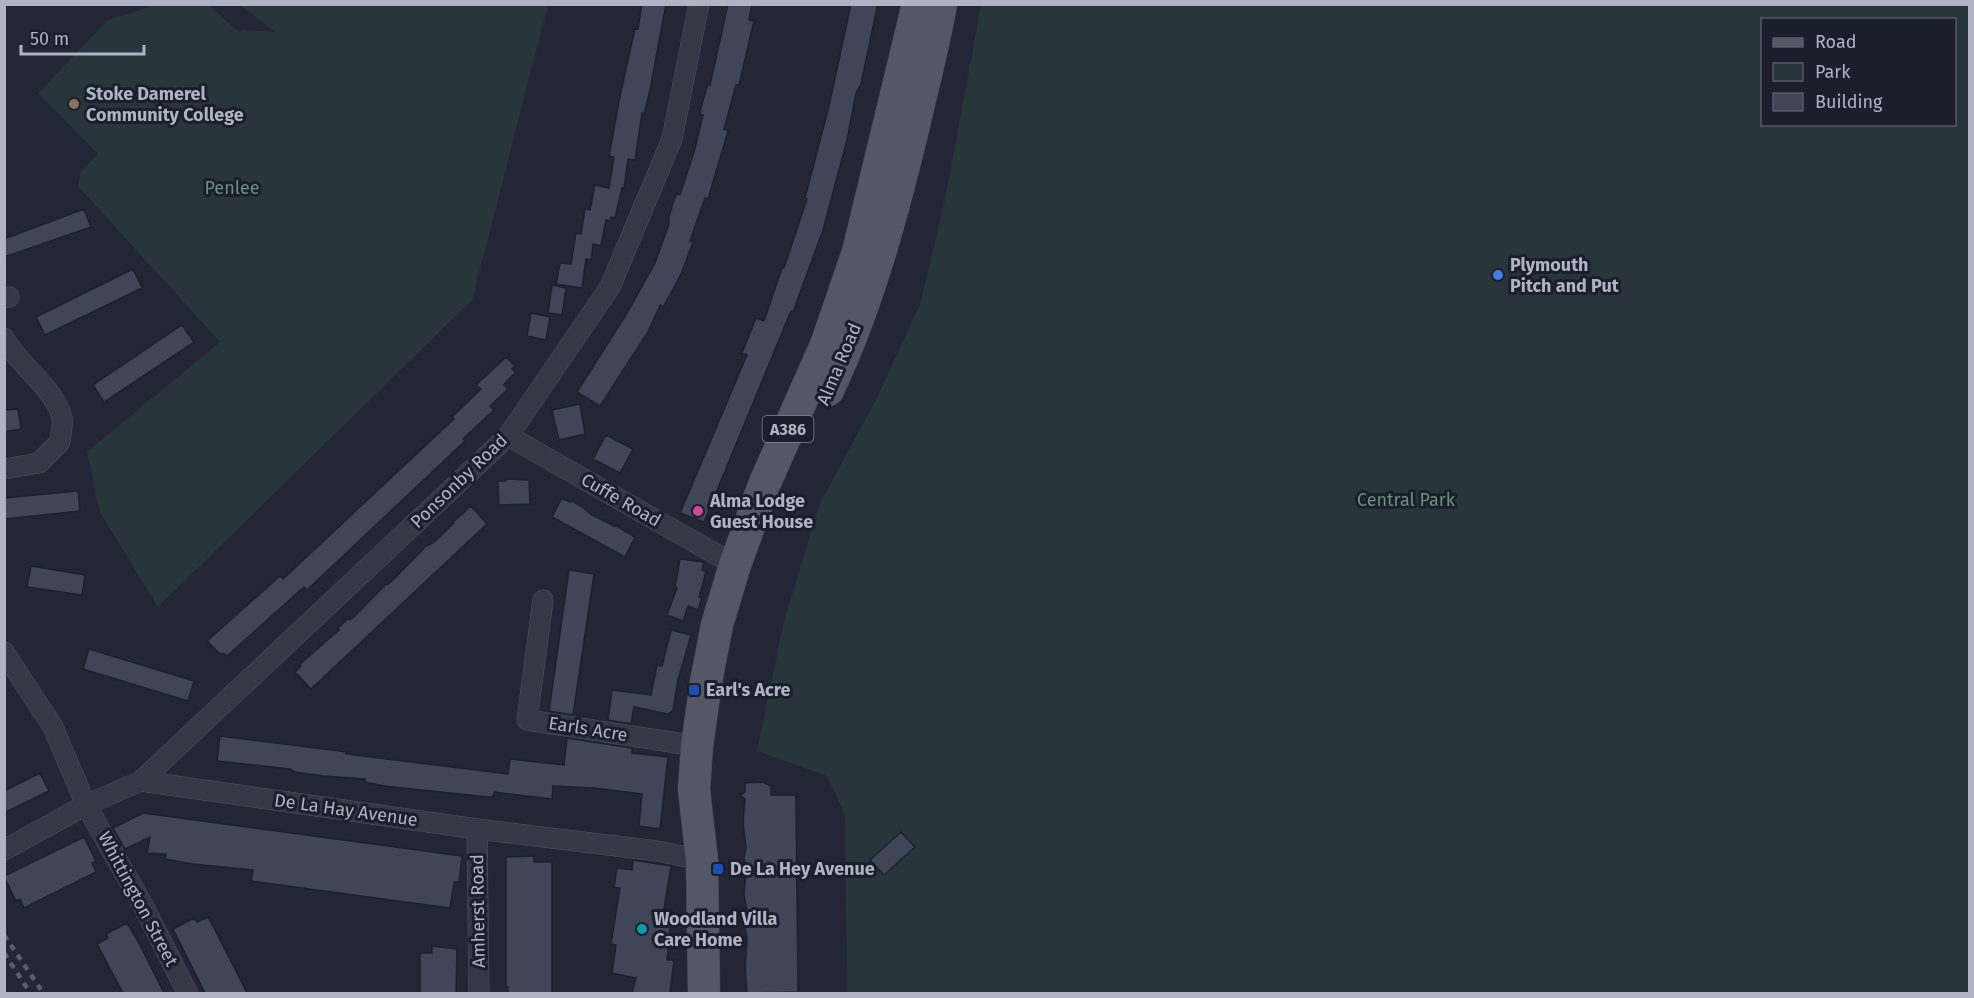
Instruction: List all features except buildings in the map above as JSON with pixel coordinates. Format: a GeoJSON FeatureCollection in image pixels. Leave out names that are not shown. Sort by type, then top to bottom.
{"type":"FeatureCollection","features":[{"type":"Feature","properties":{"kind":"main road","name":"Alma Road"},"geometry":{"type":"LineString","coordinates":[[704,993],[702,860],[694,790],[697,746],[717,625],[735,565],[764,485],[826,345],[858,252],[918,4]]}},
{"type":"Feature","properties":{"kind":"main road","name":"Alma Road"},"geometry":{"type":"LineString","coordinates":[[702,860],[712,767],[726,685],[743,607],[781,489],[847,350],[880,258],[941,4]]}},
{"type":"Feature","properties":{"kind":"street","name":"Ponsonby Road"},"geometry":{"type":"LineString","coordinates":[[141,781],[508,436],[610,286],[672,139],[699,4]]}},
{"type":"Feature","properties":{"kind":"street"},"geometry":{"type":"LineString","coordinates":[[4,338],[20,361],[53,399],[62,418],[60,442],[39,463],[4,469]]}},
{"type":"Feature","properties":{"kind":"street","name":"Cuffe Road"},"geometry":{"type":"LineString","coordinates":[[508,436],[735,565]]}},
{"type":"Feature","properties":{"kind":"street","name":"Earls Acre"},"geometry":{"type":"LineString","coordinates":[[543,600],[527,720],[697,746]]}},
{"type":"Feature","properties":{"kind":"street","name":"Whittington Street"},"geometry":{"type":"LineString","coordinates":[[4,652],[53,728],[86,804],[188,993]]}},
{"type":"Feature","properties":{"kind":"street","name":"De La Hay Avenue"},"geometry":{"type":"LineString","coordinates":[[141,781],[477,829],[657,851],[702,860]]}},
{"type":"Feature","properties":{"kind":"street"},"geometry":{"type":"LineString","coordinates":[[4,850],[86,804],[141,781]]}},
{"type":"Feature","properties":{"kind":"street","name":"Amherst Road"},"geometry":{"type":"LineString","coordinates":[[477,829],[479,993]]}},
{"type":"Feature","properties":{"kind":"green space","name":"Penlee"},"geometry":{"type":"Polygon","coordinates":[[[152,4],[209,5],[239,32],[242,30],[275,32],[240,5],[548,5],[472,300],[158,607],[100,512],[87,452],[220,342],[78,186],[81,172],[98,154],[38,93],[108,20],[152,4]]]}},
{"type":"Feature","properties":{"kind":"green space","name":"Central Park"},"geometry":{"type":"Polygon","coordinates":[[[981,5],[1969,5],[1969,993],[847,993],[845,815],[827,776],[757,751],[784,621],[820,503],[877,398],[921,302],[947,190],[981,5]]]}},
{"type":"Feature","properties":{"kind":"railway"},"geometry":{"type":"LineString","coordinates":[[4,935],[44,994]]}},
{"type":"Feature","properties":{"kind":"railway"},"geometry":{"type":"LineString","coordinates":[[4,953],[31,994]]}},
{"type":"Feature","properties":{"kind":"place","name":"Stoke Damerel Community College"},"geometry":{"type":"Point","coordinates":[74,104]}},
{"type":"Feature","properties":{"kind":"place","name":"Plymouth Pitch and Put"},"geometry":{"type":"Point","coordinates":[1498,275]}},
{"type":"Feature","properties":{"kind":"place","name":"Alma Lodge Guest House"},"geometry":{"type":"Point","coordinates":[698,511]}},
{"type":"Feature","properties":{"kind":"place","name":"Earl's Acre"},"geometry":{"type":"Point","coordinates":[694,690]}},
{"type":"Feature","properties":{"kind":"place","name":"De La Hey Avenue"},"geometry":{"type":"Point","coordinates":[718,869]}},
{"type":"Feature","properties":{"kind":"place","name":"Woodland Villa Care Home"},"geometry":{"type":"Point","coordinates":[642,929]}}]}
